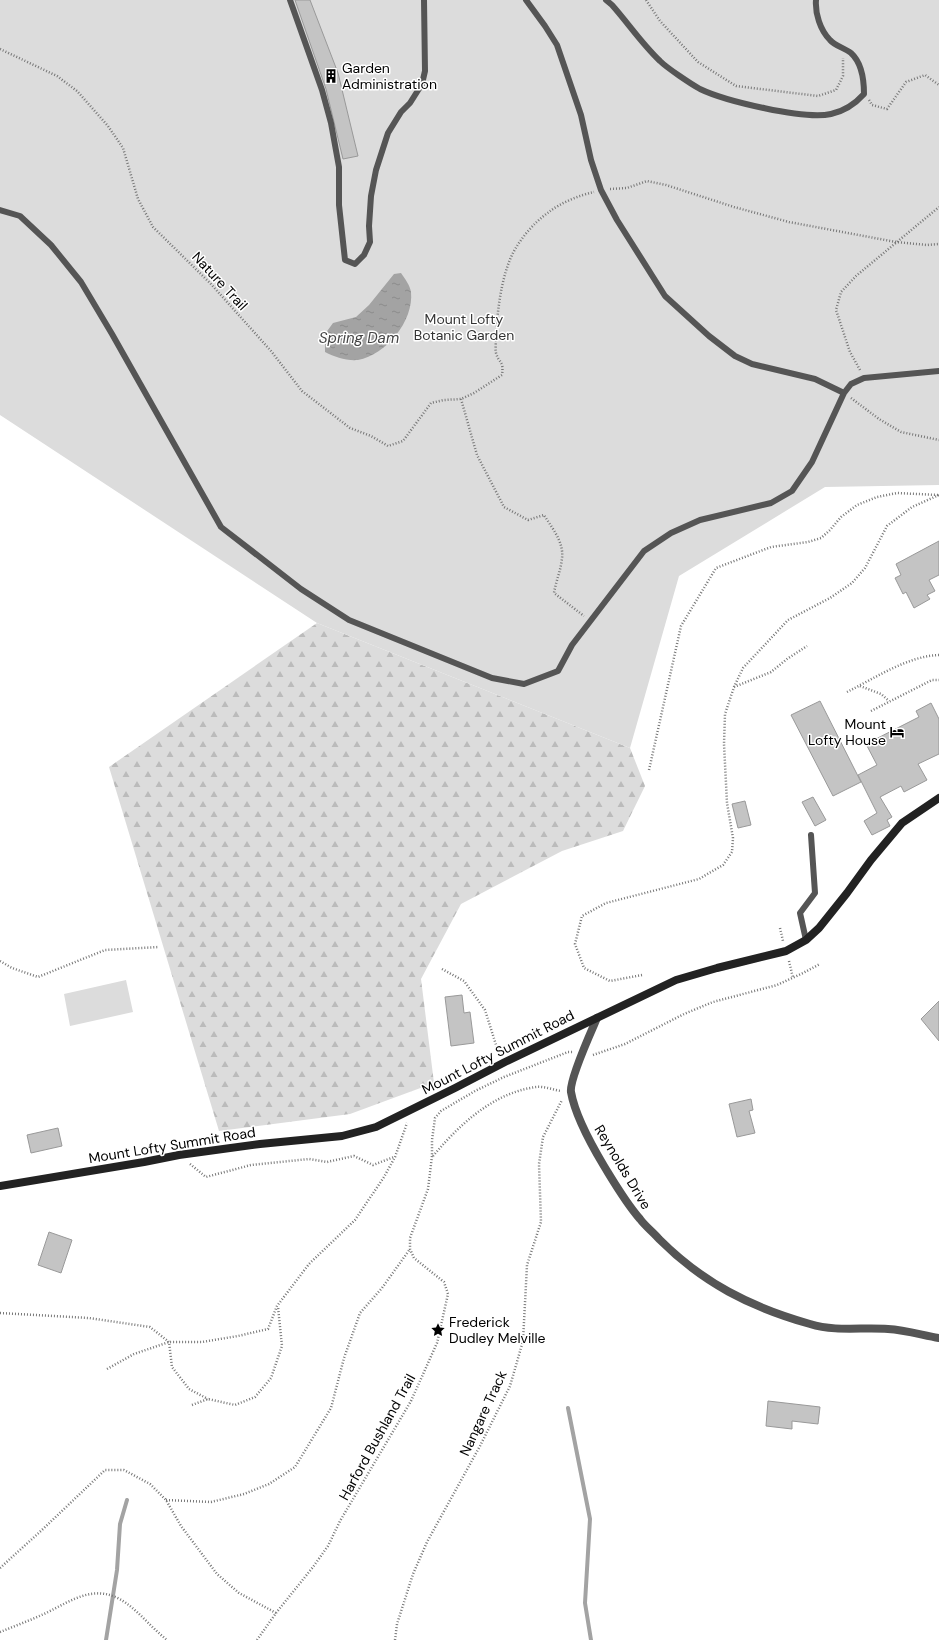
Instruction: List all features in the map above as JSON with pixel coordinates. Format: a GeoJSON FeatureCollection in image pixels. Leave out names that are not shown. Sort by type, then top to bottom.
{"type":"FeatureCollection","features":[{"type":"Feature","properties":{"kind":"main road","name":"Mount Lofty Summit Road"},"geometry":{"type":"LineString","coordinates":[[0,1186],[144,1162],[179,1154],[342,1136],[376,1127],[505,1062],[676,980],[717,968],[786,952],[806,940],[819,928],[871,860],[902,823],[939,798]]}},
{"type":"Feature","properties":{"kind":"street","name":"Reynolds Drive"},"geometry":{"type":"LineString","coordinates":[[597,1018],[574,1076],[571,1091],[592,1146],[617,1187],[640,1220],[694,1270],[752,1304],[812,1325],[843,1330],[889,1329],[939,1338]]}},
{"type":"Feature","properties":{"kind":"lane"},"geometry":{"type":"LineString","coordinates":[[290,0],[322,90],[331,123],[339,167],[339,205],[345,260],[355,264],[364,255],[370,242],[370,196],[388,133],[401,112],[410,103],[424,78],[424,0]]}},
{"type":"Feature","properties":{"kind":"lane"},"geometry":{"type":"LineString","coordinates":[[526,0],[545,26],[556,45],[581,115],[591,160],[601,190],[617,220],[665,296],[709,336],[735,356],[752,364],[815,378],[844,393]]}},
{"type":"Feature","properties":{"kind":"lane"},"geometry":{"type":"LineString","coordinates":[[606,0],[660,61],[700,89],[738,102],[772,110],[814,115],[829,114],[844,110],[856,103],[864,94],[864,78],[859,66],[852,54],[830,40],[820,25],[815,10],[816,0]]}},
{"type":"Feature","properties":{"kind":"lane"},"geometry":{"type":"LineString","coordinates":[[0,210],[20,216],[51,245],[81,282],[221,527],[301,589],[349,620],[492,678],[524,684],[558,671],[572,645],[644,552],[671,533],[700,520],[771,503],[792,491],[812,462],[844,393],[851,384],[864,378],[939,371]]}},
{"type":"Feature","properties":{"kind":"lane"},"geometry":{"type":"LineString","coordinates":[[806,940],[800,913],[815,893],[811,834]]}},
{"type":"Feature","properties":{"kind":"path"},"geometry":{"type":"LineString","coordinates":[[646,0],[660,21],[698,62],[736,86],[818,96],[836,90],[843,76],[843,48]]}},
{"type":"Feature","properties":{"kind":"path","name":"Nature Trail"},"geometry":{"type":"LineString","coordinates":[[0,49],[57,76],[77,91],[108,126],[123,148],[138,198],[153,227],[210,283],[271,351],[302,391],[350,428],[371,436],[388,446],[403,441],[431,403],[444,400],[461,399],[474,393],[502,375],[503,365],[496,352],[501,294],[509,261],[519,244],[536,223],[550,211],[584,194],[601,190]]}},
{"type":"Feature","properties":{"kind":"path"},"geometry":{"type":"LineString","coordinates":[[864,94],[872,105],[887,109],[906,82],[925,75],[939,85]]}},
{"type":"Feature","properties":{"kind":"path"},"geometry":{"type":"LineString","coordinates":[[601,190],[627,188],[647,181],[666,185],[734,207],[789,222],[896,242],[927,245],[939,244]]}},
{"type":"Feature","properties":{"kind":"path"},"geometry":{"type":"LineString","coordinates":[[864,378],[850,352],[836,310],[841,292],[856,276],[939,207]]}},
{"type":"Feature","properties":{"kind":"path"},"geometry":{"type":"LineString","coordinates":[[844,393],[878,419],[901,432],[939,440]]}},
{"type":"Feature","properties":{"kind":"path"},"geometry":{"type":"LineString","coordinates":[[461,399],[477,455],[504,507],[528,520],[544,515],[560,540],[562,558],[554,593],[590,621]]}},
{"type":"Feature","properties":{"kind":"path"},"geometry":{"type":"LineString","coordinates":[[649,770],[681,626],[716,568],[771,547],[808,542],[821,538],[841,517],[858,505],[877,497],[897,492],[939,495]]}},
{"type":"Feature","properties":{"kind":"path"},"geometry":{"type":"LineString","coordinates":[[642,975],[610,981],[584,968],[575,944],[582,916],[606,903],[699,879],[723,865],[732,852],[733,838],[727,803],[724,730],[725,714],[734,687],[743,668],[788,620],[830,598],[852,584],[865,568],[887,526],[912,507],[939,495]]}},
{"type":"Feature","properties":{"kind":"path"},"geometry":{"type":"LineString","coordinates":[[734,687],[771,672],[807,646]]}},
{"type":"Feature","properties":{"kind":"path"},"geometry":{"type":"LineString","coordinates":[[847,692],[911,660],[932,655],[939,655]]}},
{"type":"Feature","properties":{"kind":"path"},"geometry":{"type":"LineString","coordinates":[[871,711],[932,680],[939,680]]}},
{"type":"Feature","properties":{"kind":"path"},"geometry":{"type":"LineString","coordinates":[[859,686],[881,694],[889,701]]}},
{"type":"Feature","properties":{"kind":"path"},"geometry":{"type":"LineString","coordinates":[[780,928],[782,937]]}},
{"type":"Feature","properties":{"kind":"path"},"geometry":{"type":"LineString","coordinates":[[0,961],[12,968],[38,977],[105,950],[159,947]]}},
{"type":"Feature","properties":{"kind":"path"},"geometry":{"type":"LineString","coordinates":[[166,1500],[211,1502],[244,1494],[268,1484],[295,1467],[331,1408],[344,1358],[360,1313],[382,1288],[410,1249],[410,1238],[428,1189],[435,1118],[441,1111],[475,1091],[504,1077],[544,1061],[568,1052],[575,1052],[581,1058],[625,1044],[684,1014],[714,1002],[777,985],[820,964]]}},
{"type":"Feature","properties":{"kind":"path"},"geometry":{"type":"LineString","coordinates":[[442,969],[464,981],[485,1010],[496,1048],[505,1062]]}},
{"type":"Feature","properties":{"kind":"path"},"geometry":{"type":"LineString","coordinates":[[432,1156],[452,1133],[485,1107],[503,1096],[538,1086],[566,1092]]}},
{"type":"Feature","properties":{"kind":"path","name":"Nangare Track"},"geometry":{"type":"LineString","coordinates":[[395,1640],[397,1624],[413,1574],[427,1542],[480,1446],[510,1386],[523,1341],[527,1265],[541,1222],[539,1164],[543,1137],[563,1099]]}},
{"type":"Feature","properties":{"kind":"path"},"geometry":{"type":"LineString","coordinates":[[107,1369],[134,1354],[169,1342],[202,1342],[268,1329],[278,1306],[309,1264],[355,1220],[384,1177],[395,1157],[412,1110]]}},
{"type":"Feature","properties":{"kind":"path"},"geometry":{"type":"LineString","coordinates":[[179,1154],[206,1177],[251,1165],[309,1159],[327,1162],[354,1156],[373,1165],[395,1157]]}},
{"type":"Feature","properties":{"kind":"path","name":"Harford Bushland Trail"},"geometry":{"type":"LineString","coordinates":[[257,1640],[276,1613],[314,1567],[328,1546],[340,1521],[411,1400],[438,1343],[448,1294],[444,1282],[414,1258],[410,1249]]}},
{"type":"Feature","properties":{"kind":"path"},"geometry":{"type":"LineString","coordinates":[[0,1313],[89,1318],[150,1327],[169,1342],[172,1367],[189,1389],[208,1399],[235,1405],[255,1397],[271,1378],[282,1346],[278,1306]]}},
{"type":"Feature","properties":{"kind":"path"},"geometry":{"type":"LineString","coordinates":[[192,1405],[208,1399]]}},
{"type":"Feature","properties":{"kind":"path"},"geometry":{"type":"LineString","coordinates":[[0,1568],[105,1470],[124,1470],[150,1484],[166,1500],[181,1526],[217,1574],[239,1593],[276,1613]]}},
{"type":"Feature","properties":{"kind":"path"},"geometry":{"type":"LineString","coordinates":[[0,1632],[46,1613],[80,1595],[97,1594],[113,1596],[126,1603],[167,1640]]}},
{"type":"Feature","properties":{"kind":"green space","name":"Mount Lofty Botanic Garden"},"geometry":{"type":"Polygon","coordinates":[[[0,0],[939,0],[939,485],[825,487],[679,576],[630,748],[317,623],[0,415],[0,0]]]}},
{"type":"Feature","properties":{"kind":"green space"},"geometry":{"type":"Polygon","coordinates":[[[317,623],[630,748],[645,786],[623,831],[562,851],[461,904],[421,979],[434,1083],[350,1114],[219,1131],[109,767],[317,623]]]}},
{"type":"Feature","properties":{"kind":"green space"},"geometry":{"type":"Polygon","coordinates":[[[126,980],[133,1012],[70,1026],[64,994],[126,980]]]}},
{"type":"Feature","properties":{"kind":"water","name":"Spring Dam"},"geometry":{"type":"Polygon","coordinates":[[[401,273],[411,292],[411,303],[403,325],[388,344],[368,357],[358,360],[349,360],[333,356],[325,352],[325,334],[333,323],[356,317],[369,305],[394,274],[401,273]]]}},
{"type":"Feature","properties":{"kind":"building","name":"Garden Administration"},"geometry":{"type":"Polygon","coordinates":[[[295,0],[310,0],[338,73],[358,156],[343,159],[326,89],[295,0]]]}},
{"type":"Feature","properties":{"kind":"building"},"geometry":{"type":"Polygon","coordinates":[[[939,541],[939,575],[929,580],[935,591],[927,595],[930,599],[914,608],[906,592],[903,594],[895,578],[901,575],[896,564],[939,541]]]}},
{"type":"Feature","properties":{"kind":"building"},"geometry":{"type":"Polygon","coordinates":[[[820,701],[861,782],[833,796],[791,715],[820,701]]]}},
{"type":"Feature","properties":{"kind":"building"},"geometry":{"type":"Polygon","coordinates":[[[931,703],[939,719],[939,754],[918,764],[927,780],[904,792],[901,786],[880,797],[892,817],[887,820],[890,826],[872,835],[864,821],[877,813],[858,775],[877,765],[866,744],[919,717],[916,711],[931,703]]]}},
{"type":"Feature","properties":{"kind":"building"},"geometry":{"type":"Polygon","coordinates":[[[813,797],[826,820],[815,826],[802,802],[813,797]]]}},
{"type":"Feature","properties":{"kind":"building"},"geometry":{"type":"Polygon","coordinates":[[[745,801],[751,825],[738,828],[732,804],[745,801]]]}},
{"type":"Feature","properties":{"kind":"building"},"geometry":{"type":"Polygon","coordinates":[[[462,995],[464,1013],[470,1012],[474,1043],[451,1046],[445,997],[462,995]]]}},
{"type":"Feature","properties":{"kind":"building"},"geometry":{"type":"Polygon","coordinates":[[[939,1001],[939,1041],[921,1019],[939,1001]]]}},
{"type":"Feature","properties":{"kind":"building"},"geometry":{"type":"Polygon","coordinates":[[[751,1099],[753,1110],[749,1111],[755,1133],[737,1137],[729,1104],[751,1099]]]}},
{"type":"Feature","properties":{"kind":"building"},"geometry":{"type":"Polygon","coordinates":[[[58,1128],[62,1146],[31,1153],[27,1135],[58,1128]]]}},
{"type":"Feature","properties":{"kind":"building"},"geometry":{"type":"Polygon","coordinates":[[[49,1232],[72,1240],[61,1273],[38,1265],[49,1232]]]}},
{"type":"Feature","properties":{"kind":"building"},"geometry":{"type":"Polygon","coordinates":[[[768,1401],[820,1407],[818,1424],[792,1421],[792,1429],[766,1426],[768,1401]]]}},
{"type":"Feature","properties":{"kind":"waterway"},"geometry":{"type":"LineString","coordinates":[[568,1408],[590,1519],[585,1603],[591,1640]]}},
{"type":"Feature","properties":{"kind":"waterway"},"geometry":{"type":"LineString","coordinates":[[106,1640],[117,1570],[120,1524],[127,1500]]}},
{"type":"Feature","properties":{"kind":"place","name":"Garden Administration"},"geometry":{"type":"Point","coordinates":[331,76]}},
{"type":"Feature","properties":{"kind":"place","name":"Mount Lofty House"},"geometry":{"type":"Point","coordinates":[897,732]}},
{"type":"Feature","properties":{"kind":"place","name":"Frederick Dudley Melville"},"geometry":{"type":"Point","coordinates":[438,1330]}}]}
